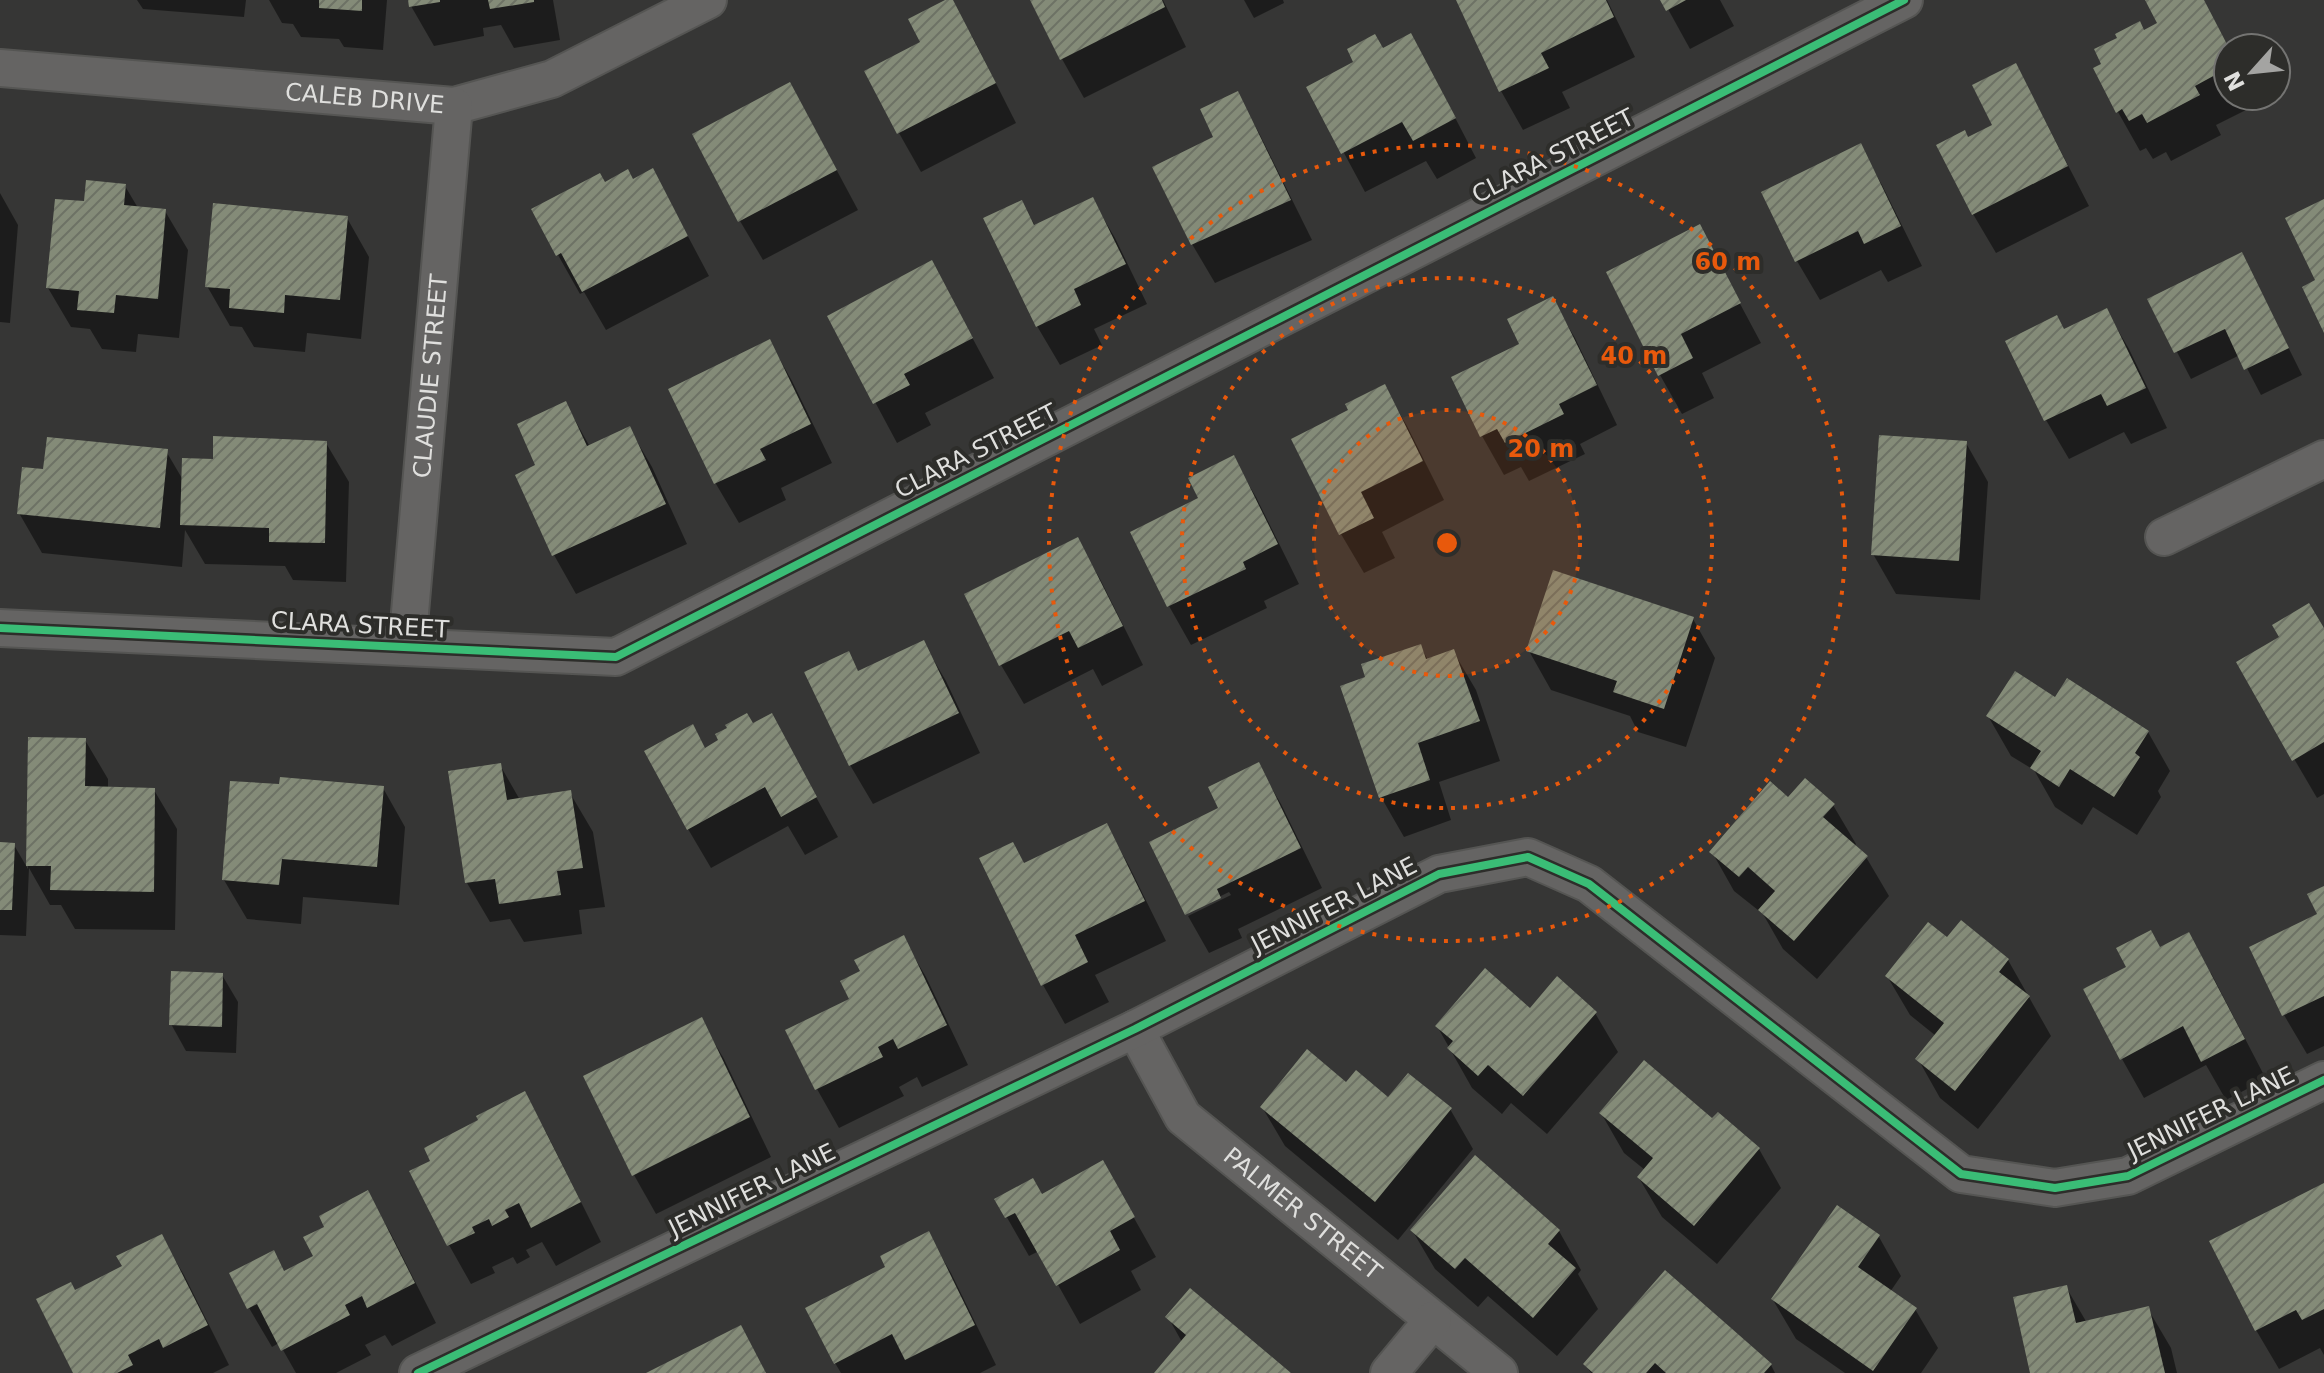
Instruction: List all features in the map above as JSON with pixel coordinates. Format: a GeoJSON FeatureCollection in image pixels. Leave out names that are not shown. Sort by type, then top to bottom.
{"type":"FeatureCollection","features":[{"type":"Feature","properties":{"kind":"street","name":"CALEB DRIVE"},"geometry":{"type":"LineString","coordinates":[[0,68],[454,106],[552,79],[708,0]]}},
{"type":"Feature","properties":{"kind":"street","name":"CLARA STREET"},"geometry":{"type":"LineString","coordinates":[[0,628],[616,657],[1904,0]]}},
{"type":"Feature","properties":{"kind":"street","name":"CLAUDIE STREET"},"geometry":{"type":"LineString","coordinates":[[407,647],[454,106]]}},
{"type":"Feature","properties":{"kind":"street"},"geometry":{"type":"LineString","coordinates":[[2164,537],[2324,459]]}},
{"type":"Feature","properties":{"kind":"street","name":"JENNIFER LANE"},"geometry":{"type":"LineString","coordinates":[[418,1373],[1135,1029],[1439,874],[1528,857],[1589,884],[1961,1174],[2055,1188],[2128,1176],[2324,1080]]}},
{"type":"Feature","properties":{"kind":"street","name":"PALMER STREET"},"geometry":{"type":"LineString","coordinates":[[1135,1029],[1183,1117],[1499,1373]]}},
{"type":"Feature","properties":{"kind":"street"},"geometry":{"type":"LineString","coordinates":[[1389,1373],[1433,1320]]}},
{"type":"Feature","properties":{"kind":"building"},"geometry":{"type":"Polygon","coordinates":[[[319,0],[362,0],[362,11],[319,8],[319,0]]]}},
{"type":"Feature","properties":{"kind":"building"},"geometry":{"type":"Polygon","coordinates":[[[408,0],[440,0],[440,2],[409,7],[408,0]]]}},
{"type":"Feature","properties":{"kind":"building"},"geometry":{"type":"Polygon","coordinates":[[[488,0],[534,0],[534,2],[490,9],[488,0]]]}},
{"type":"Feature","properties":{"kind":"building"},"geometry":{"type":"Polygon","coordinates":[[[945,0],[953,0],[996,83],[897,134],[864,71],[920,42],[908,19],[945,0]]]}},
{"type":"Feature","properties":{"kind":"building"},"geometry":{"type":"Polygon","coordinates":[[[1030,0],[1162,0],[1165,7],[1060,60],[1030,0]]]}},
{"type":"Feature","properties":{"kind":"building"},"geometry":{"type":"Polygon","coordinates":[[[1456,0],[1606,0],[1614,17],[1541,53],[1549,68],[1499,92],[1456,0]]]}},
{"type":"Feature","properties":{"kind":"building"},"geometry":{"type":"Polygon","coordinates":[[[1660,0],[1686,0],[1666,11],[1660,0]]]}},
{"type":"Feature","properties":{"kind":"building"},"geometry":{"type":"Polygon","coordinates":[[[2145,0],[2204,0],[2221,32],[2212,32],[2212,77],[2195,86],[2200,95],[2147,123],[2142,114],[2129,121],[2122,109],[2116,113],[2093,68],[2101,64],[2094,49],[2117,38],[2115,34],[2140,21],[2144,30],[2157,23],[2145,0]]]}},
{"type":"Feature","properties":{"kind":"building"},"geometry":{"type":"Polygon","coordinates":[[[1411,33],[1456,118],[1413,141],[1402,122],[1341,154],[1306,87],[1353,62],[1347,49],[1375,34],[1383,48],[1411,33]]]}},
{"type":"Feature","properties":{"kind":"building"},"geometry":{"type":"Polygon","coordinates":[[[2016,63],[2068,166],[1972,215],[1936,145],[1965,130],[1968,137],[1992,125],[1972,85],[2016,63]]]}},
{"type":"Feature","properties":{"kind":"building"},"geometry":{"type":"Polygon","coordinates":[[[790,82],[837,170],[738,222],[692,134],[790,82]]]}},
{"type":"Feature","properties":{"kind":"building"},"geometry":{"type":"Polygon","coordinates":[[[1238,91],[1291,200],[1191,245],[1152,167],[1213,137],[1200,109],[1238,91]]]}},
{"type":"Feature","properties":{"kind":"building"},"geometry":{"type":"Polygon","coordinates":[[[1861,143],[1901,226],[1864,244],[1858,231],[1795,262],[1761,192],[1861,143]]]}},
{"type":"Feature","properties":{"kind":"building"},"geometry":{"type":"Polygon","coordinates":[[[653,168],[688,236],[582,292],[561,253],[556,256],[531,209],[600,173],[605,182],[628,169],[633,179],[653,168]]]}},
{"type":"Feature","properties":{"kind":"building"},"geometry":{"type":"Polygon","coordinates":[[[86,180],[126,184],[124,205],[166,209],[158,299],[116,295],[114,313],[77,310],[79,291],[46,288],[55,199],[84,201],[86,180]]]}},
{"type":"Feature","properties":{"kind":"building"},"geometry":{"type":"Polygon","coordinates":[[[1093,197],[1126,264],[1074,289],[1081,305],[1036,327],[983,218],[1022,200],[1034,225],[1093,197]]]}},
{"type":"Feature","properties":{"kind":"building"},"geometry":{"type":"Polygon","coordinates":[[[2324,199],[2324,333],[2302,287],[2315,280],[2285,218],[2324,199]]]}},
{"type":"Feature","properties":{"kind":"building"},"geometry":{"type":"Polygon","coordinates":[[[213,203],[348,216],[340,300],[285,295],[284,313],[229,308],[230,289],[205,287],[213,203]]]}},
{"type":"Feature","properties":{"kind":"building"},"geometry":{"type":"Polygon","coordinates":[[[1700,224],[1741,303],[1681,334],[1693,358],[1658,376],[1606,272],[1700,224]]]}},
{"type":"Feature","properties":{"kind":"building"},"geometry":{"type":"Polygon","coordinates":[[[2242,252],[2289,348],[2244,370],[2225,329],[2174,353],[2147,299],[2242,252]]]}},
{"type":"Feature","properties":{"kind":"building"},"geometry":{"type":"Polygon","coordinates":[[[932,260],[973,338],[904,374],[910,385],[873,404],[827,316],[932,260]]]}},
{"type":"Feature","properties":{"kind":"building"},"geometry":{"type":"Polygon","coordinates":[[[1553,296],[1597,385],[1559,404],[1564,414],[1505,443],[1497,429],[1480,437],[1451,377],[1519,344],[1507,319],[1553,296]]]}},
{"type":"Feature","properties":{"kind":"building"},"geometry":{"type":"Polygon","coordinates":[[[2107,308],[2146,388],[2107,406],[2101,394],[2044,421],[2005,341],[2057,315],[2064,329],[2107,308]]]}},
{"type":"Feature","properties":{"kind":"building"},"geometry":{"type":"Polygon","coordinates":[[[770,339],[811,424],[760,449],[766,460],[714,484],[668,389],[770,339]]]}},
{"type":"Feature","properties":{"kind":"building"},"geometry":{"type":"Polygon","coordinates":[[[1385,384],[1423,461],[1361,492],[1374,518],[1339,535],[1291,439],[1348,410],[1345,404],[1385,384]]]}},
{"type":"Feature","properties":{"kind":"building"},"geometry":{"type":"Polygon","coordinates":[[[566,401],[587,446],[630,426],[666,504],[552,556],[515,475],[535,465],[517,424],[566,401]]]}},
{"type":"Feature","properties":{"kind":"building"},"geometry":{"type":"Polygon","coordinates":[[[1879,435],[1967,441],[1959,561],[1871,555],[1879,435]]]}},
{"type":"Feature","properties":{"kind":"building"},"geometry":{"type":"Polygon","coordinates":[[[213,436],[327,441],[325,543],[269,542],[269,528],[180,525],[182,458],[213,459],[213,436]]]}},
{"type":"Feature","properties":{"kind":"building"},"geometry":{"type":"Polygon","coordinates":[[[47,437],[168,449],[160,528],[17,514],[22,467],[43,469],[47,437]]]}},
{"type":"Feature","properties":{"kind":"building"},"geometry":{"type":"Polygon","coordinates":[[[1234,455],[1278,544],[1243,562],[1246,569],[1167,607],[1130,532],[1198,498],[1188,478],[1234,455]]]}},
{"type":"Feature","properties":{"kind":"building"},"geometry":{"type":"Polygon","coordinates":[[[1078,537],[1123,626],[1078,648],[1069,631],[999,666],[964,594],[1078,537]]]}},
{"type":"Feature","properties":{"kind":"building"},"geometry":{"type":"Polygon","coordinates":[[[1553,570],[1694,617],[1664,709],[1613,692],[1617,681],[1526,651],[1553,570]]]}},
{"type":"Feature","properties":{"kind":"building"},"geometry":{"type":"Polygon","coordinates":[[[2309,603],[2324,628],[2324,742],[2292,761],[2236,662],[2279,637],[2272,625],[2309,603]]]}},
{"type":"Feature","properties":{"kind":"building"},"geometry":{"type":"Polygon","coordinates":[[[924,640],[959,713],[849,766],[804,672],[849,651],[858,671],[924,640]]]}},
{"type":"Feature","properties":{"kind":"building"},"geometry":{"type":"Polygon","coordinates":[[[1421,644],[1426,659],[1454,649],[1480,721],[1418,743],[1430,780],[1379,798],[1340,686],[1365,677],[1361,664],[1421,644]]]}},
{"type":"Feature","properties":{"kind":"building"},"geometry":{"type":"Polygon","coordinates":[[[2015,671],[2055,697],[2067,678],[2149,731],[2135,753],[2140,757],[2114,797],[2070,769],[2059,787],[2030,768],[2041,751],[1986,716],[2015,671]]]}},
{"type":"Feature","properties":{"kind":"building"},"geometry":{"type":"Polygon","coordinates":[[[747,713],[753,723],[772,713],[817,797],[781,817],[765,787],[687,830],[644,751],[693,724],[705,748],[718,740],[715,734],[727,728],[725,725],[747,713]]]}},
{"type":"Feature","properties":{"kind":"building"},"geometry":{"type":"Polygon","coordinates":[[[28,737],[86,738],[85,786],[155,788],[154,892],[50,890],[51,866],[26,866],[28,737]]]}},
{"type":"Feature","properties":{"kind":"building"},"geometry":{"type":"Polygon","coordinates":[[[1259,762],[1301,848],[1217,889],[1221,898],[1185,915],[1149,842],[1218,808],[1208,787],[1259,762]]]}},
{"type":"Feature","properties":{"kind":"building"},"geometry":{"type":"Polygon","coordinates":[[[501,763],[507,800],[571,790],[583,868],[557,871],[561,895],[499,904],[495,879],[465,883],[448,771],[501,763]]]}},
{"type":"Feature","properties":{"kind":"building"},"geometry":{"type":"Polygon","coordinates":[[[280,777],[384,786],[377,867],[282,859],[279,885],[222,880],[230,781],[279,784],[280,777]]]}},
{"type":"Feature","properties":{"kind":"building"},"geometry":{"type":"Polygon","coordinates":[[[1805,778],[1835,804],[1823,817],[1868,856],[1794,941],[1758,910],[1775,891],[1748,867],[1739,877],[1709,852],[1770,781],[1788,797],[1805,778]]]}},
{"type":"Feature","properties":{"kind":"building"},"geometry":{"type":"Polygon","coordinates":[[[1107,823],[1145,901],[1075,935],[1088,962],[1041,986],[979,858],[1013,842],[1024,863],[1107,823]]]}},
{"type":"Feature","properties":{"kind":"building"},"geometry":{"type":"Polygon","coordinates":[[[0,842],[15,843],[12,910],[0,910],[0,842]]]}},
{"type":"Feature","properties":{"kind":"building"},"geometry":{"type":"Polygon","coordinates":[[[2324,886],[2324,996],[2282,1016],[2249,947],[2317,914],[2307,894],[2324,886]]]}},
{"type":"Feature","properties":{"kind":"building"},"geometry":{"type":"Polygon","coordinates":[[[1961,920],[2009,959],[1999,972],[2030,996],[1955,1091],[1915,1059],[1944,1023],[1885,976],[1928,922],[1947,937],[1961,920]]]}},
{"type":"Feature","properties":{"kind":"building"},"geometry":{"type":"Polygon","coordinates":[[[2151,930],[2160,947],[2189,932],[2245,1039],[2201,1062],[2183,1026],[2120,1060],[2083,989],[2126,967],[2116,948],[2151,930]]]}},
{"type":"Feature","properties":{"kind":"building"},"geometry":{"type":"Polygon","coordinates":[[[904,935],[947,1025],[898,1049],[893,1039],[878,1047],[883,1057],[815,1090],[785,1030],[849,999],[840,981],[860,971],[854,960],[904,935]]]}},
{"type":"Feature","properties":{"kind":"building"},"geometry":{"type":"Polygon","coordinates":[[[1485,968],[1530,1008],[1557,976],[1597,1012],[1523,1096],[1488,1065],[1478,1076],[1447,1048],[1453,1041],[1435,1026],[1485,968]]]}},
{"type":"Feature","properties":{"kind":"building"},"geometry":{"type":"Polygon","coordinates":[[[171,971],[223,973],[222,1027],[169,1025],[171,971]]]}},
{"type":"Feature","properties":{"kind":"building"},"geometry":{"type":"Polygon","coordinates":[[[702,1017],[750,1117],[632,1176],[583,1076],[702,1017]]]}},
{"type":"Feature","properties":{"kind":"building"},"geometry":{"type":"Polygon","coordinates":[[[1307,1049],[1346,1082],[1356,1070],[1388,1097],[1408,1073],[1452,1108],[1375,1202],[1260,1107],[1307,1049]]]}},
{"type":"Feature","properties":{"kind":"building"},"geometry":{"type":"Polygon","coordinates":[[[1644,1060],[1712,1118],[1718,1112],[1760,1148],[1694,1226],[1637,1177],[1653,1158],[1599,1113],[1644,1060]]]}},
{"type":"Feature","properties":{"kind":"building"},"geometry":{"type":"Polygon","coordinates":[[[525,1091],[581,1202],[531,1228],[519,1203],[505,1210],[509,1217],[492,1226],[489,1219],[472,1227],[475,1233],[447,1246],[409,1171],[430,1161],[424,1148],[525,1091]]]}},
{"type":"Feature","properties":{"kind":"building"},"geometry":{"type":"Polygon","coordinates":[[[1475,1155],[1560,1230],[1548,1244],[1576,1268],[1533,1318],[1465,1258],[1455,1269],[1410,1230],[1475,1155]]]}},
{"type":"Feature","properties":{"kind":"building"},"geometry":{"type":"Polygon","coordinates":[[[1103,1160],[1135,1217],[1110,1231],[1120,1250],[1056,1286],[1015,1213],[1005,1218],[994,1199],[1033,1178],[1042,1194],[1103,1160]]]}},
{"type":"Feature","properties":{"kind":"building"},"geometry":{"type":"Polygon","coordinates":[[[2324,1183],[2324,1309],[2302,1320],[2296,1310],[2255,1331],[2209,1241],[2324,1183]]]}},
{"type":"Feature","properties":{"kind":"building"},"geometry":{"type":"Polygon","coordinates":[[[368,1190],[415,1283],[367,1308],[362,1296],[345,1305],[350,1315],[281,1351],[257,1304],[247,1309],[229,1273],[274,1250],[284,1271],[313,1256],[303,1237],[324,1227],[319,1216],[368,1190]]]}},
{"type":"Feature","properties":{"kind":"building"},"geometry":{"type":"Polygon","coordinates":[[[1837,1205],[1880,1235],[1858,1267],[1917,1308],[1873,1371],[1771,1299],[1837,1205]]]}},
{"type":"Feature","properties":{"kind":"building"},"geometry":{"type":"Polygon","coordinates":[[[929,1231],[975,1325],[905,1360],[892,1334],[834,1364],[805,1308],[885,1267],[880,1256],[929,1231]]]}},
{"type":"Feature","properties":{"kind":"building"},"geometry":{"type":"Polygon","coordinates":[[[162,1234],[208,1325],[163,1348],[159,1339],[128,1355],[133,1365],[117,1373],[73,1373],[36,1299],[71,1282],[75,1290],[122,1266],[116,1256],[162,1234]]]}},
{"type":"Feature","properties":{"kind":"building"},"geometry":{"type":"Polygon","coordinates":[[[1665,1270],[1772,1364],[1764,1373],[1666,1373],[1655,1363],[1646,1373],[1593,1373],[1583,1364],[1665,1270]]]}},
{"type":"Feature","properties":{"kind":"building"},"geometry":{"type":"Polygon","coordinates":[[[2067,1285],[2076,1323],[2149,1306],[2165,1373],[2030,1373],[2013,1297],[2067,1285]]]}},
{"type":"Feature","properties":{"kind":"building"},"geometry":{"type":"Polygon","coordinates":[[[1190,1288],[1291,1373],[1154,1373],[1186,1335],[1165,1317],[1190,1288]]]}},
{"type":"Feature","properties":{"kind":"building"},"geometry":{"type":"Polygon","coordinates":[[[741,1325],[766,1373],[646,1373],[741,1325]]]}},
{"type":"Feature","properties":{"kind":"cycle path"},"geometry":{"type":"LineString","coordinates":[[0,628],[616,657],[1904,0]]}},
{"type":"Feature","properties":{"kind":"cycle path"},"geometry":{"type":"LineString","coordinates":[[418,1373],[1135,1029],[1439,874],[1528,857],[1589,884],[1961,1174],[2055,1188],[2128,1176],[2324,1080]]}}]}
